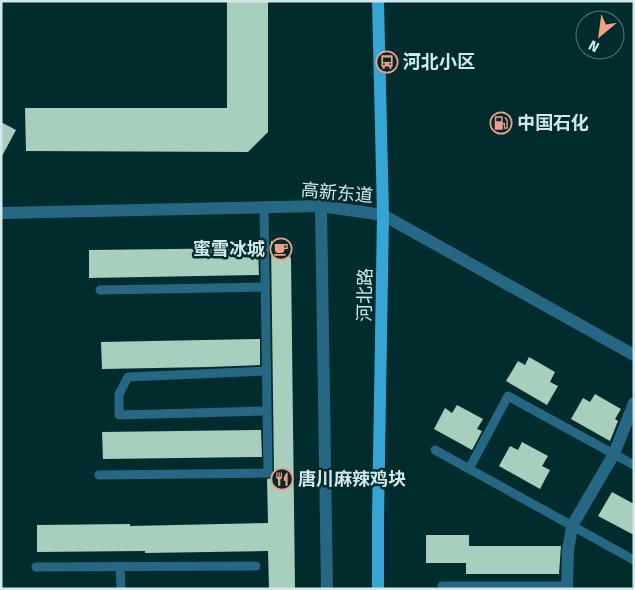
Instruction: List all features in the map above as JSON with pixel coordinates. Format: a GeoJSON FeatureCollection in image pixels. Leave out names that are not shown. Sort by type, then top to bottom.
{"type":"FeatureCollection","features":[{"type":"Feature","properties":{"kind":"main road","name":"河北路"},"geometry":{"type":"LineString","coordinates":[[378,1],[383,215],[378,589]]}},
{"type":"Feature","properties":{"kind":"street","name":"高新东道"},"geometry":{"type":"LineString","coordinates":[[1,213],[321,206],[383,215],[634,355]]}},
{"type":"Feature","properties":{"kind":"street"},"geometry":{"type":"LineString","coordinates":[[321,206],[327,589]]}},
{"type":"Feature","properties":{"kind":"street"},"geometry":{"type":"LineString","coordinates":[[568,587],[568,551],[572,526],[614,454],[634,403]]}},
{"type":"Feature","properties":{"kind":"lane"},"geometry":{"type":"LineString","coordinates":[[99,475],[268,473],[264,207]]}},
{"type":"Feature","properties":{"kind":"lane"},"geometry":{"type":"LineString","coordinates":[[100,290],[265,287]]}},
{"type":"Feature","properties":{"kind":"lane"},"geometry":{"type":"LineString","coordinates":[[266,371],[128,377],[119,394],[119,415],[267,411]]}},
{"type":"Feature","properties":{"kind":"lane"},"geometry":{"type":"LineString","coordinates":[[469,468],[508,396],[634,465]]}},
{"type":"Feature","properties":{"kind":"lane"},"geometry":{"type":"LineString","coordinates":[[435,450],[634,560]]}},
{"type":"Feature","properties":{"kind":"lane"},"geometry":{"type":"LineString","coordinates":[[120,566],[120,589]]}},
{"type":"Feature","properties":{"kind":"lane"},"geometry":{"type":"LineString","coordinates":[[36,567],[256,566]]}},
{"type":"Feature","properties":{"kind":"lane"},"geometry":{"type":"LineString","coordinates":[[442,586],[568,587]]}},
{"type":"Feature","properties":{"kind":"building"},"geometry":{"type":"Polygon","coordinates":[[[227,1],[268,1],[268,132],[248,152],[26,151],[25,108],[227,108],[227,1]]]}},
{"type":"Feature","properties":{"kind":"building"},"geometry":{"type":"Polygon","coordinates":[[[1,122],[16,130],[1,158],[1,122]]]}},
{"type":"Feature","properties":{"kind":"building"},"geometry":{"type":"Polygon","coordinates":[[[271,241],[277,241],[285,246],[291,259],[295,589],[269,589],[268,551],[37,552],[37,525],[130,524],[130,526],[268,523],[267,479],[272,478],[274,473],[271,241]]]}},
{"type":"Feature","properties":{"kind":"building"},"geometry":{"type":"Polygon","coordinates":[[[258,248],[259,275],[89,278],[89,250],[258,248]]]}},
{"type":"Feature","properties":{"kind":"building"},"geometry":{"type":"Polygon","coordinates":[[[260,339],[260,365],[102,369],[101,342],[260,339]]]}},
{"type":"Feature","properties":{"kind":"building"},"geometry":{"type":"Polygon","coordinates":[[[529,357],[555,372],[550,382],[558,386],[547,405],[506,381],[518,361],[525,365],[529,357]]]}},
{"type":"Feature","properties":{"kind":"building"},"geometry":{"type":"Polygon","coordinates":[[[595,394],[621,409],[615,419],[618,421],[610,441],[571,419],[583,398],[590,402],[595,394]]]}},
{"type":"Feature","properties":{"kind":"building"},"geometry":{"type":"Polygon","coordinates":[[[457,405],[483,419],[477,429],[482,431],[472,450],[434,429],[445,408],[452,413],[457,405]]]}},
{"type":"Feature","properties":{"kind":"building"},"geometry":{"type":"Polygon","coordinates":[[[261,430],[262,457],[103,459],[102,432],[261,430]]]}},
{"type":"Feature","properties":{"kind":"building"},"geometry":{"type":"Polygon","coordinates":[[[522,442],[548,456],[542,466],[550,470],[540,489],[499,466],[510,446],[518,450],[522,442]]]}},
{"type":"Feature","properties":{"kind":"building"},"geometry":{"type":"Polygon","coordinates":[[[612,492],[634,504],[634,535],[598,516],[612,492]]]}},
{"type":"Feature","properties":{"kind":"building"},"geometry":{"type":"Polygon","coordinates":[[[426,535],[469,535],[469,546],[561,546],[559,574],[466,574],[466,563],[426,563],[426,535]]]}},
{"type":"Feature","properties":{"kind":"place","name":"河北小区"},"geometry":{"type":"Point","coordinates":[387,62]}},
{"type":"Feature","properties":{"kind":"place","name":"中国石化"},"geometry":{"type":"Point","coordinates":[501,123]}},
{"type":"Feature","properties":{"kind":"place","name":"蜜雪冰城"},"geometry":{"type":"Point","coordinates":[281,249]}},
{"type":"Feature","properties":{"kind":"place","name":"唐川麻辣鸡块"},"geometry":{"type":"Point","coordinates":[282,479]}}]}
